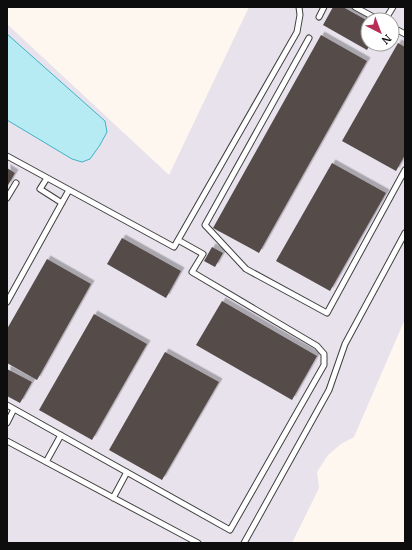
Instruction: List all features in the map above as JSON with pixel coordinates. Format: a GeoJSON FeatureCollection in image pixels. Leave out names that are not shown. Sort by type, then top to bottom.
{"type":"FeatureCollection","features":[{"type":"Feature","properties":{"kind":"lane"},"geometry":{"type":"LineString","coordinates":[[7,156],[174,247],[297,32],[300,15],[299,7]]}},
{"type":"Feature","properties":{"kind":"lane"},"geometry":{"type":"LineString","coordinates":[[319,17],[324,7]]}},
{"type":"Feature","properties":{"kind":"lane"},"geometry":{"type":"LineString","coordinates":[[355,7],[364,12]]}},
{"type":"Feature","properties":{"kind":"lane"},"geometry":{"type":"LineString","coordinates":[[309,38],[205,225],[246,269],[327,313],[405,170]]}},
{"type":"Feature","properties":{"kind":"lane"},"geometry":{"type":"LineString","coordinates":[[47,178],[40,189],[62,203]]}},
{"type":"Feature","properties":{"kind":"lane"},"geometry":{"type":"LineString","coordinates":[[7,198],[16,183]]}},
{"type":"Feature","properties":{"kind":"lane"},"geometry":{"type":"LineString","coordinates":[[7,302],[69,190]]}},
{"type":"Feature","properties":{"kind":"lane"},"geometry":{"type":"LineString","coordinates":[[244,543],[329,390],[345,344],[405,233]]}},
{"type":"Feature","properties":{"kind":"lane"},"geometry":{"type":"LineString","coordinates":[[7,405],[230,530],[324,364],[324,354],[316,346],[192,272],[202,254],[178,240]]}},
{"type":"Feature","properties":{"kind":"lane"},"geometry":{"type":"LineString","coordinates":[[7,423],[14,409]]}},
{"type":"Feature","properties":{"kind":"lane"},"geometry":{"type":"LineString","coordinates":[[46,462],[61,435]]}},
{"type":"Feature","properties":{"kind":"lane"},"geometry":{"type":"LineString","coordinates":[[7,441],[198,543]]}},
{"type":"Feature","properties":{"kind":"lane"},"geometry":{"type":"LineString","coordinates":[[114,498],[128,472]]}},
{"type":"Feature","properties":{"kind":"shaded area"},"geometry":{"type":"Polygon","coordinates":[[[249,7],[405,7],[405,319],[354,437],[341,444],[328,455],[317,472],[319,488],[292,543],[7,543],[7,24],[169,175],[249,7]]]}},
{"type":"Feature","properties":{"kind":"water"},"geometry":{"type":"Polygon","coordinates":[[[7,34],[105,121],[107,132],[90,159],[82,162],[72,159],[7,120],[7,34]]]}},
{"type":"Feature","properties":{"kind":"building"},"geometry":{"type":"Polygon","coordinates":[[[333,7],[343,7],[360,17],[360,46],[323,25],[333,7]]]}},
{"type":"Feature","properties":{"kind":"building"},"geometry":{"type":"Polygon","coordinates":[[[321,35],[367,61],[259,253],[213,228],[321,35]]]}},
{"type":"Feature","properties":{"kind":"building"},"geometry":{"type":"Polygon","coordinates":[[[400,44],[405,47],[405,155],[396,171],[342,141],[393,52],[400,52],[400,44]]]}},
{"type":"Feature","properties":{"kind":"building"},"geometry":{"type":"Polygon","coordinates":[[[332,163],[386,193],[330,291],[276,261],[332,163]]]}},
{"type":"Feature","properties":{"kind":"building"},"geometry":{"type":"Polygon","coordinates":[[[7,168],[15,173],[7,187],[7,168]]]}},
{"type":"Feature","properties":{"kind":"building"},"geometry":{"type":"Polygon","coordinates":[[[122,238],[181,271],[166,298],[107,264],[122,238]]]}},
{"type":"Feature","properties":{"kind":"building"},"geometry":{"type":"Polygon","coordinates":[[[212,247],[223,253],[215,267],[204,261],[212,247]]]}},
{"type":"Feature","properties":{"kind":"building"},"geometry":{"type":"Polygon","coordinates":[[[47,259],[91,284],[37,380],[7,363],[7,329],[47,259]]]}},
{"type":"Feature","properties":{"kind":"building"},"geometry":{"type":"Polygon","coordinates":[[[222,301],[317,356],[292,400],[196,345],[222,301]]]}},
{"type":"Feature","properties":{"kind":"building"},"geometry":{"type":"Polygon","coordinates":[[[94,314],[147,344],[92,440],[39,410],[94,314]]]}},
{"type":"Feature","properties":{"kind":"building"},"geometry":{"type":"Polygon","coordinates":[[[165,352],[219,382],[162,480],[109,450],[165,352]]]}},
{"type":"Feature","properties":{"kind":"building"},"geometry":{"type":"Polygon","coordinates":[[[7,369],[32,382],[20,403],[7,396],[7,369]]]}}]}
